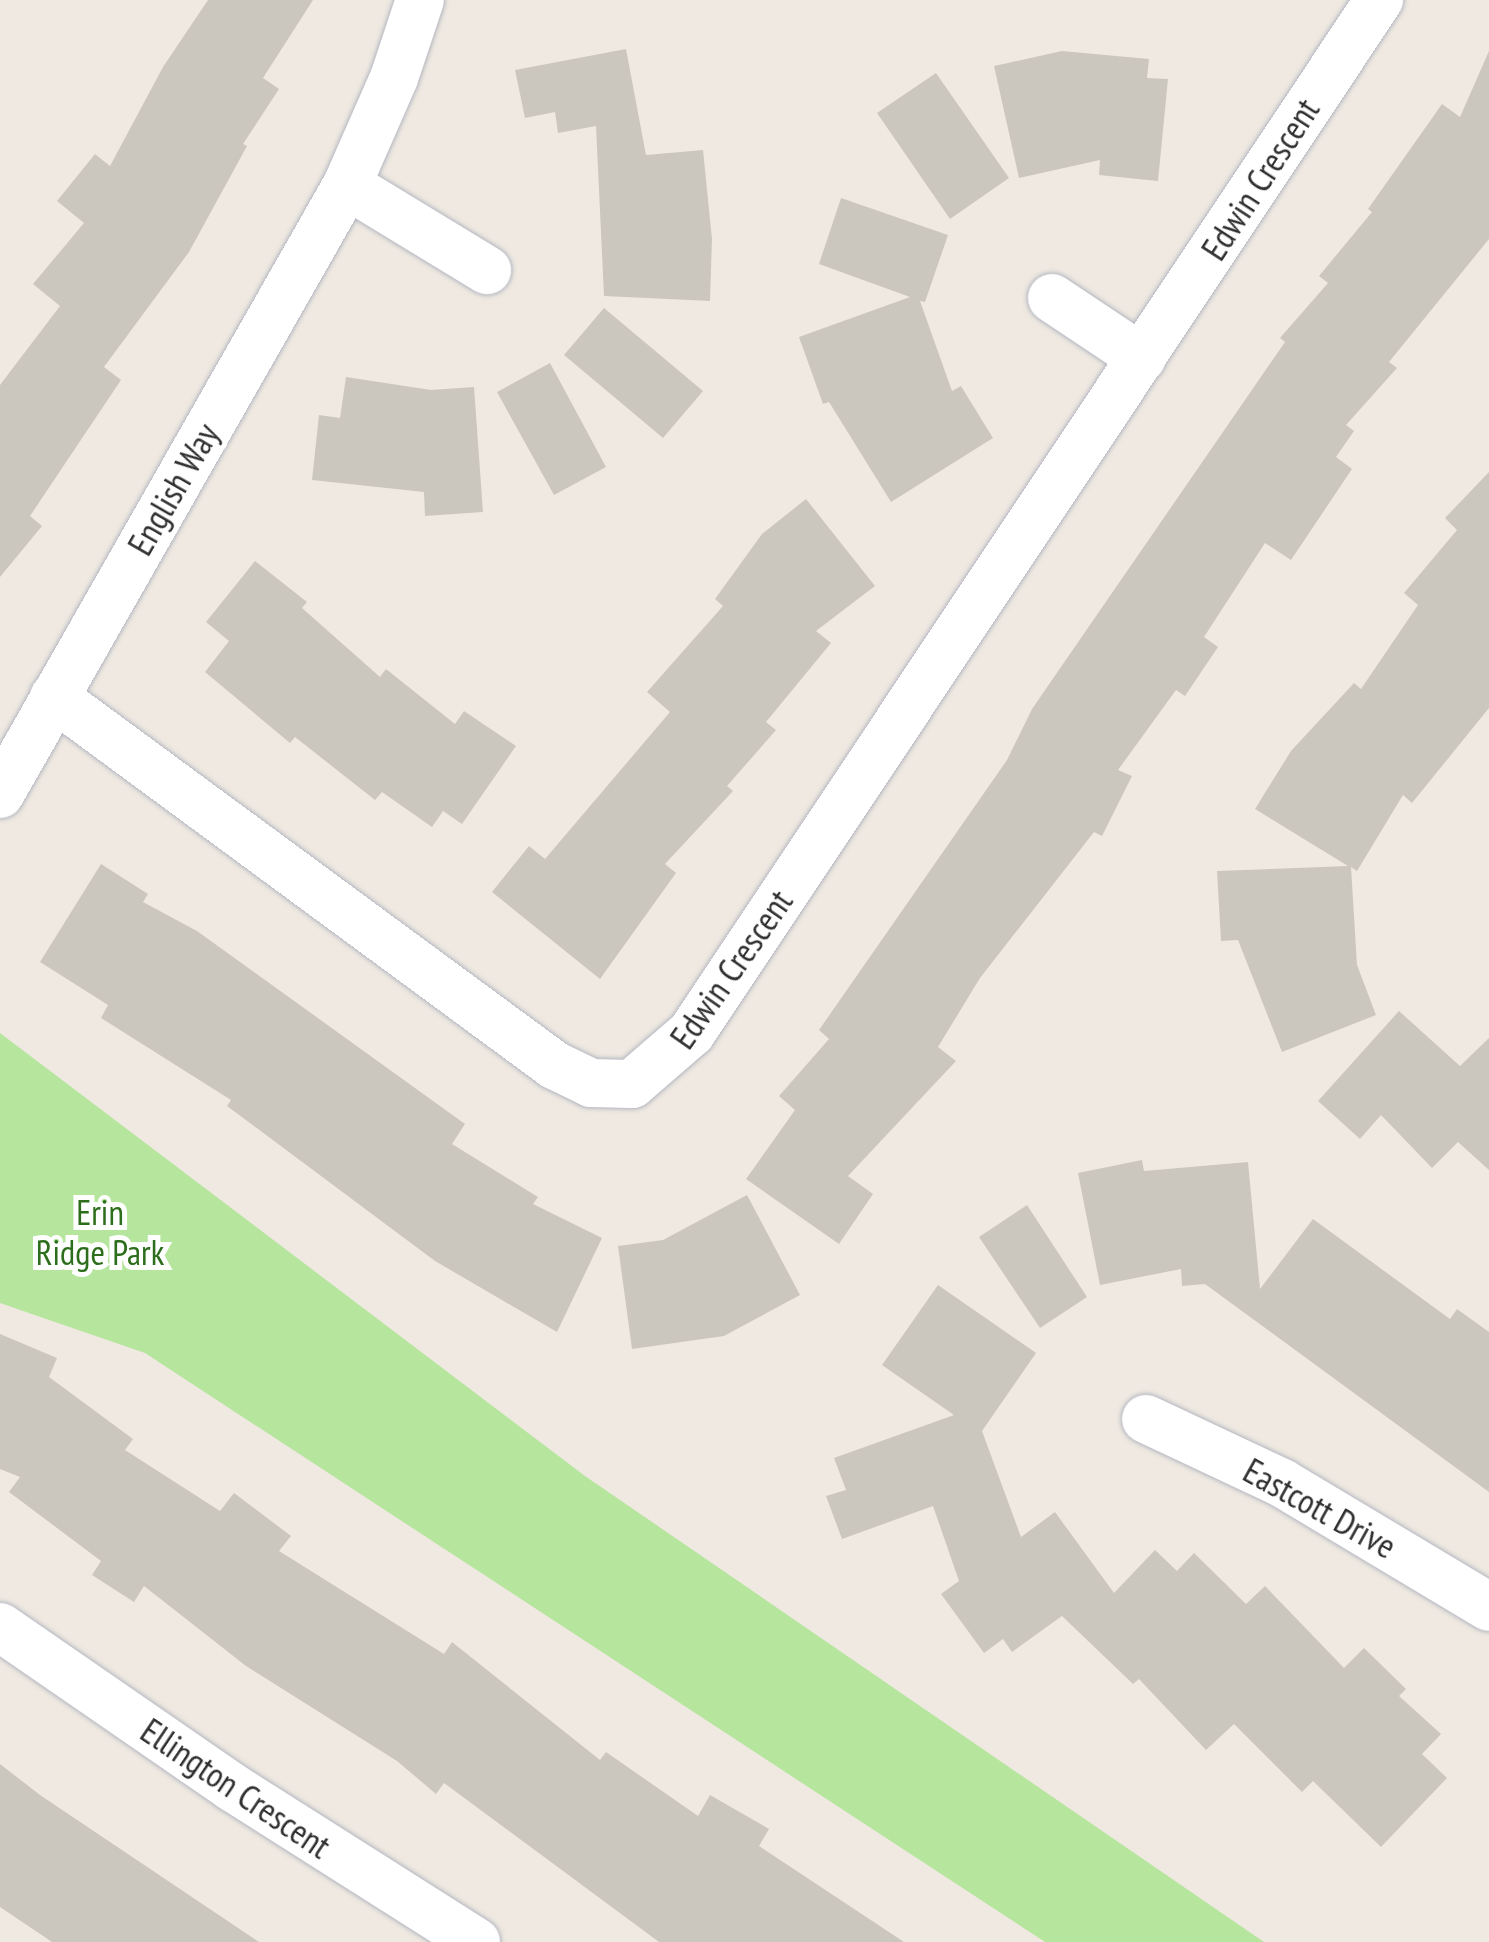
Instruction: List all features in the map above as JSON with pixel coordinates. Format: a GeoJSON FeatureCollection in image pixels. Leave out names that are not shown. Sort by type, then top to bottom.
{"type":"FeatureCollection","features":[{"type":"Feature","properties":{"kind":"street","name":"English Way"},"geometry":{"type":"LineString","coordinates":[[0,794],[347,185],[394,78],[420,0]]}},
{"type":"Feature","properties":{"kind":"street","name":"Edwin Crescent"},"geometry":{"type":"LineString","coordinates":[[54,697],[554,1065],[591,1083],[632,1084],[692,1032],[1379,0]]}},
{"type":"Feature","properties":{"kind":"street"},"geometry":{"type":"LineString","coordinates":[[347,185],[486,270]]}},
{"type":"Feature","properties":{"kind":"street"},"geometry":{"type":"LineString","coordinates":[[1052,298],[1142,358]]}},
{"type":"Feature","properties":{"kind":"street","name":"Eastcott Drive"},"geometry":{"type":"LineString","coordinates":[[1146,1419],[1282,1483],[1489,1606]]}},
{"type":"Feature","properties":{"kind":"street","name":"Ellington Crescent"},"geometry":{"type":"LineString","coordinates":[[0,1628],[232,1788],[476,1942]]}},
{"type":"Feature","properties":{"kind":"green space","name":"Erin Ridge Park"},"geometry":{"type":"Polygon","coordinates":[[[0,1033],[585,1476],[1264,1942],[1045,1942],[145,1353],[0,1303],[0,1033]]]}},
{"type":"Feature","properties":{"kind":"building"},"geometry":{"type":"Polygon","coordinates":[[[208,0],[313,0],[263,78],[279,89],[243,144],[247,146],[189,252],[104,367],[121,380],[30,516],[42,526],[0,577],[0,385],[60,306],[33,284],[84,223],[57,201],[95,154],[110,166],[163,67],[208,0]]]}},
{"type":"Feature","properties":{"kind":"building"},"geometry":{"type":"Polygon","coordinates":[[[626,49],[646,155],[703,150],[712,239],[710,301],[604,296],[596,126],[558,133],[555,112],[525,118],[515,70],[626,49]]]}},
{"type":"Feature","properties":{"kind":"building"},"geometry":{"type":"Polygon","coordinates":[[[1062,51],[1149,59],[1147,78],[1168,79],[1158,181],[1099,175],[1100,160],[1019,178],[994,66],[1062,51]]]}},
{"type":"Feature","properties":{"kind":"building"},"geometry":{"type":"Polygon","coordinates":[[[1489,51],[1489,239],[1389,362],[1397,368],[1346,425],[1354,431],[1336,457],[1352,469],[1291,560],[1265,543],[1204,637],[1218,647],[1185,696],[1176,690],[1118,770],[1132,776],[1102,836],[1094,832],[980,978],[938,1047],[956,1061],[848,1176],[873,1194],[839,1244],[746,1179],[795,1110],[779,1096],[829,1039],[819,1030],[1007,760],[1032,709],[1285,342],[1280,338],[1328,283],[1319,276],[1372,212],[1368,209],[1442,104],[1460,117],[1489,51]]]}},
{"type":"Feature","properties":{"kind":"building"},"geometry":{"type":"Polygon","coordinates":[[[936,73],[1009,178],[950,219],[877,113],[936,73]]]}},
{"type":"Feature","properties":{"kind":"building"},"geometry":{"type":"Polygon","coordinates":[[[841,198],[948,235],[925,302],[920,301],[952,391],[961,386],[993,438],[891,502],[829,402],[823,404],[799,337],[910,297],[819,264],[841,198]]]}},
{"type":"Feature","properties":{"kind":"building"},"geometry":{"type":"Polygon","coordinates":[[[604,308],[703,391],[663,438],[564,355],[604,308]]]}},
{"type":"Feature","properties":{"kind":"building"},"geometry":{"type":"Polygon","coordinates":[[[550,363],[606,467],[554,495],[497,392],[550,363]]]}},
{"type":"Feature","properties":{"kind":"building"},"geometry":{"type":"Polygon","coordinates":[[[346,377],[431,390],[474,387],[483,512],[425,516],[424,492],[312,480],[319,415],[340,418],[346,377]]]}},
{"type":"Feature","properties":{"kind":"building"},"geometry":{"type":"Polygon","coordinates":[[[1489,472],[1489,708],[1412,803],[1403,795],[1357,871],[1351,867],[1357,965],[1376,1015],[1282,1052],[1238,940],[1221,941],[1217,871],[1348,866],[1255,809],[1291,751],[1354,683],[1361,689],[1418,605],[1404,593],[1457,530],[1445,518],[1489,472]]]}},
{"type":"Feature","properties":{"kind":"building"},"geometry":{"type":"Polygon","coordinates":[[[806,499],[875,586],[816,631],[831,643],[766,722],[776,730],[727,786],[733,791],[665,864],[676,873],[600,979],[492,892],[529,846],[545,859],[670,712],[647,692],[723,606],[715,599],[762,534],[806,499]]]}},
{"type":"Feature","properties":{"kind":"building"},"geometry":{"type":"Polygon","coordinates":[[[255,561],[307,602],[302,608],[380,677],[386,669],[455,724],[464,711],[516,746],[462,824],[443,811],[432,827],[382,792],[375,800],[295,737],[290,743],[205,672],[229,641],[206,622],[255,561]]]}},
{"type":"Feature","properties":{"kind":"building"},"geometry":{"type":"Polygon","coordinates":[[[101,864],[148,894],[143,902],[197,931],[465,1124],[452,1144],[538,1197],[533,1204],[602,1238],[557,1332],[435,1261],[227,1106],[231,1100],[101,1018],[108,1005],[40,962],[101,864]]]}},
{"type":"Feature","properties":{"kind":"building"},"geometry":{"type":"Polygon","coordinates":[[[1399,1011],[1460,1066],[1489,1038],[1489,1170],[1458,1142],[1432,1168],[1381,1115],[1360,1139],[1318,1101],[1399,1011]]]}},
{"type":"Feature","properties":{"kind":"building"},"geometry":{"type":"Polygon","coordinates":[[[1142,1160],[1144,1171],[1248,1162],[1260,1289],[1313,1219],[1450,1319],[1457,1309],[1489,1332],[1489,1492],[1205,1284],[1182,1286],[1181,1269],[1100,1285],[1078,1173],[1142,1160]]]}},
{"type":"Feature","properties":{"kind":"building"},"geometry":{"type":"Polygon","coordinates":[[[747,1195],[800,1295],[724,1336],[632,1349],[618,1246],[663,1240],[747,1195]]]}},
{"type":"Feature","properties":{"kind":"building"},"geometry":{"type":"Polygon","coordinates":[[[1027,1205],[1087,1297],[1040,1328],[979,1237],[1027,1205]]]}},
{"type":"Feature","properties":{"kind":"building"},"geometry":{"type":"Polygon","coordinates":[[[938,1285],[1036,1353],[982,1431],[1021,1537],[1055,1512],[1114,1593],[1155,1550],[1177,1571],[1194,1553],[1246,1604],[1265,1586],[1344,1668],[1364,1648],[1406,1689],[1399,1696],[1441,1734],[1422,1754],[1447,1778],[1381,1847],[1313,1781],[1302,1792],[1234,1724],[1206,1750],[1139,1679],[1133,1684],[1062,1616],[1012,1652],[1003,1639],[984,1653],[941,1594],[959,1581],[933,1506],[842,1539],[826,1496],[846,1490],[834,1458],[954,1415],[882,1365],[938,1285]]]}},
{"type":"Feature","properties":{"kind":"building"},"geometry":{"type":"Polygon","coordinates":[[[0,1334],[57,1358],[49,1377],[133,1439],[125,1450],[220,1511],[234,1493],[291,1536],[279,1551],[444,1654],[452,1642],[600,1760],[606,1752],[698,1816],[710,1795],[769,1829],[759,1846],[904,1942],[659,1942],[444,1783],[436,1794],[397,1761],[246,1666],[144,1586],[134,1602],[92,1575],[101,1561],[9,1492],[20,1477],[0,1469],[0,1334]]]}},
{"type":"Feature","properties":{"kind":"building"},"geometry":{"type":"Polygon","coordinates":[[[0,1764],[259,1942],[52,1942],[0,1907],[0,1764]]]}}]}
